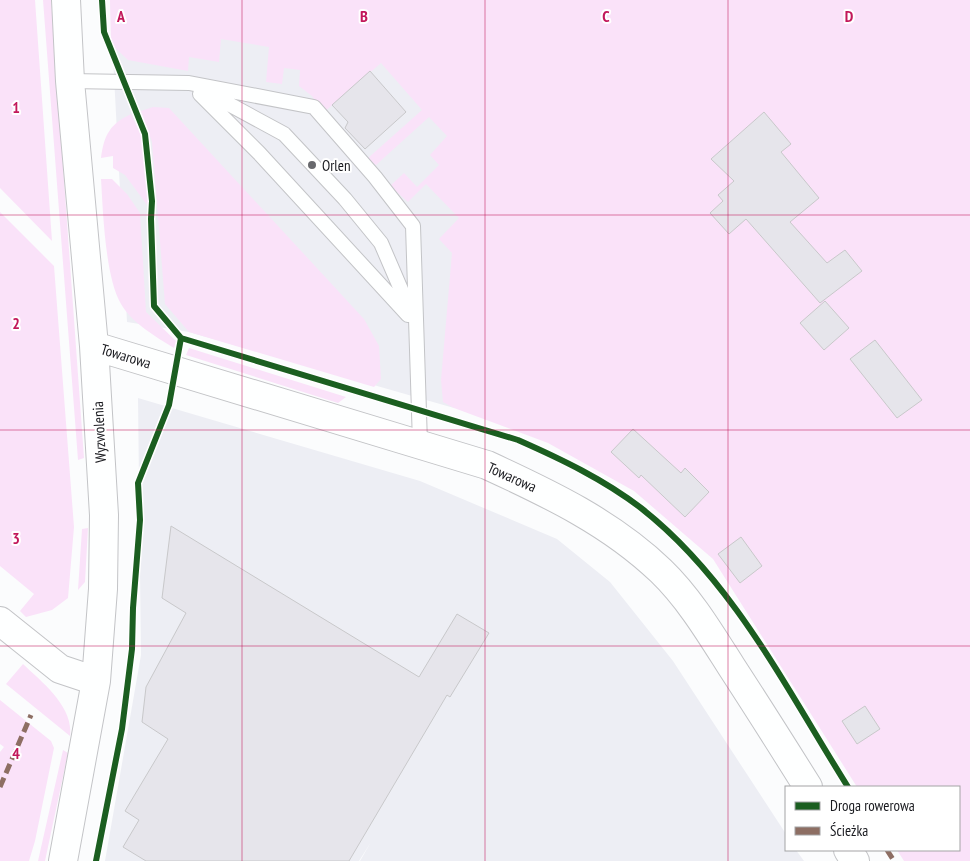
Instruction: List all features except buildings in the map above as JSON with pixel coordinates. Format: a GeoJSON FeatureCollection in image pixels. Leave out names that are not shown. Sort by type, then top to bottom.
{"type":"FeatureCollection","features":[{"type":"Feature","properties":{"kind":"street","name":"Wyzwolenia"},"geometry":{"type":"LineString","coordinates":[[63,861],[96,681],[103,589],[104,515],[94,346],[70,81],[66,0]]}},
{"type":"Feature","properties":{"kind":"street","name":"Towarowa"},"geometry":{"type":"LineString","coordinates":[[94,346],[420,443],[487,465],[546,492],[597,520],[628,542],[662,572],[699,616],[807,786]]}},
{"type":"Feature","properties":{"kind":"street"},"geometry":{"type":"LineString","coordinates":[[0,621],[60,669],[96,681]]}},
{"type":"Feature","properties":{"kind":"lane"},"geometry":{"type":"LineString","coordinates":[[70,81],[189,83],[314,107],[375,177],[413,226],[420,443]]}},
{"type":"Feature","properties":{"kind":"lane"},"geometry":{"type":"LineString","coordinates":[[189,83],[284,134],[345,199],[381,243],[415,322]]}},
{"type":"Feature","properties":{"kind":"lane"},"geometry":{"type":"LineString","coordinates":[[189,83],[259,153],[415,322]]}},
{"type":"Feature","properties":{"kind":"shaded area"},"geometry":{"type":"Polygon","coordinates":[[[0,0],[35,0],[52,241],[0,188],[0,0]]]}},
{"type":"Feature","properties":{"kind":"shaded area"},"geometry":{"type":"Polygon","coordinates":[[[43,0],[51,0],[84,458],[78,460],[43,0]]]}},
{"type":"Feature","properties":{"kind":"shaded area"},"geometry":{"type":"Polygon","coordinates":[[[110,0],[389,0],[482,179],[507,330],[454,408],[189,332],[127,322],[110,0]]]}},
{"type":"Feature","properties":{"kind":"shaded area"},"geometry":{"type":"Polygon","coordinates":[[[110,0],[970,0],[970,861],[904,861],[898,851],[960,851],[960,786],[856,786],[713,559],[634,491],[548,443],[454,408],[443,402],[441,380],[452,253],[439,239],[459,218],[426,184],[408,202],[390,186],[404,173],[417,187],[439,165],[430,155],[447,136],[429,117],[376,165],[367,159],[422,110],[381,63],[323,113],[312,96],[299,86],[300,70],[284,68],[282,84],[266,82],[269,47],[221,39],[219,62],[189,57],[188,71],[128,60],[111,44],[110,0]]]}},
{"type":"Feature","properties":{"kind":"shaded area"},"geometry":{"type":"Polygon","coordinates":[[[153,107],[169,108],[364,319],[379,346],[381,379],[374,387],[189,332],[165,304],[152,142],[141,111],[153,107]]]}},
{"type":"Feature","properties":{"kind":"shaded area"},"geometry":{"type":"Polygon","coordinates":[[[131,114],[142,137],[150,209],[125,175],[113,168],[113,156],[101,158],[109,131],[118,122],[131,114]]]}},
{"type":"Feature","properties":{"kind":"shaded area"},"geometry":{"type":"Polygon","coordinates":[[[101,179],[112,179],[127,194],[140,213],[146,312],[176,341],[174,348],[145,329],[132,318],[121,304],[111,278],[108,261],[101,179]]]}},
{"type":"Feature","properties":{"kind":"shaded area"},"geometry":{"type":"Polygon","coordinates":[[[0,212],[54,266],[74,527],[68,598],[52,610],[26,617],[20,611],[34,594],[0,566],[0,212]]]}},
{"type":"Feature","properties":{"kind":"shaded area"},"geometry":{"type":"Polygon","coordinates":[[[189,348],[346,397],[338,403],[186,355],[189,348]]]}},
{"type":"Feature","properties":{"kind":"shaded area"},"geometry":{"type":"Polygon","coordinates":[[[138,398],[420,481],[557,539],[610,582],[673,661],[785,832],[785,851],[797,851],[804,861],[360,861],[371,842],[359,861],[105,861],[141,655],[138,398]]]}},
{"type":"Feature","properties":{"kind":"shaded area"},"geometry":{"type":"Polygon","coordinates":[[[88,528],[85,582],[78,590],[82,529],[88,528]]]}},
{"type":"Feature","properties":{"kind":"shaded area"},"geometry":{"type":"Polygon","coordinates":[[[23,664],[47,687],[62,705],[70,725],[70,736],[6,684],[23,664]]]}},
{"type":"Feature","properties":{"kind":"shaded area"},"geometry":{"type":"Polygon","coordinates":[[[0,700],[51,741],[54,748],[35,841],[29,861],[0,861],[0,752],[4,747],[0,744],[0,700]]]}},
{"type":"Feature","properties":{"kind":"shaded area"},"geometry":{"type":"Polygon","coordinates":[[[63,750],[68,753],[45,861],[38,861],[63,750]]]}},
{"type":"Feature","properties":{"kind":"marked path"},"geometry":{"type":"LineString","coordinates":[[0,787],[31,715]]}},
{"type":"Feature","properties":{"kind":"marked path"},"geometry":{"type":"LineString","coordinates":[[888,851],[894,861]]}},
{"type":"Feature","properties":{"kind":"cycle path"},"geometry":{"type":"LineString","coordinates":[[102,0],[104,32],[145,134],[152,201],[154,306],[181,338],[518,440],[581,470],[627,498],[674,537],[704,568],[731,602],[780,675],[847,786]]}},
{"type":"Feature","properties":{"kind":"cycle path"},"geometry":{"type":"LineString","coordinates":[[96,861],[122,729],[132,649],[133,608],[140,520],[138,483],[169,405],[181,338]]}},
{"type":"Feature","properties":{"kind":"place","name":"Orlen"},"geometry":{"type":"Point","coordinates":[312,165]}}]}
